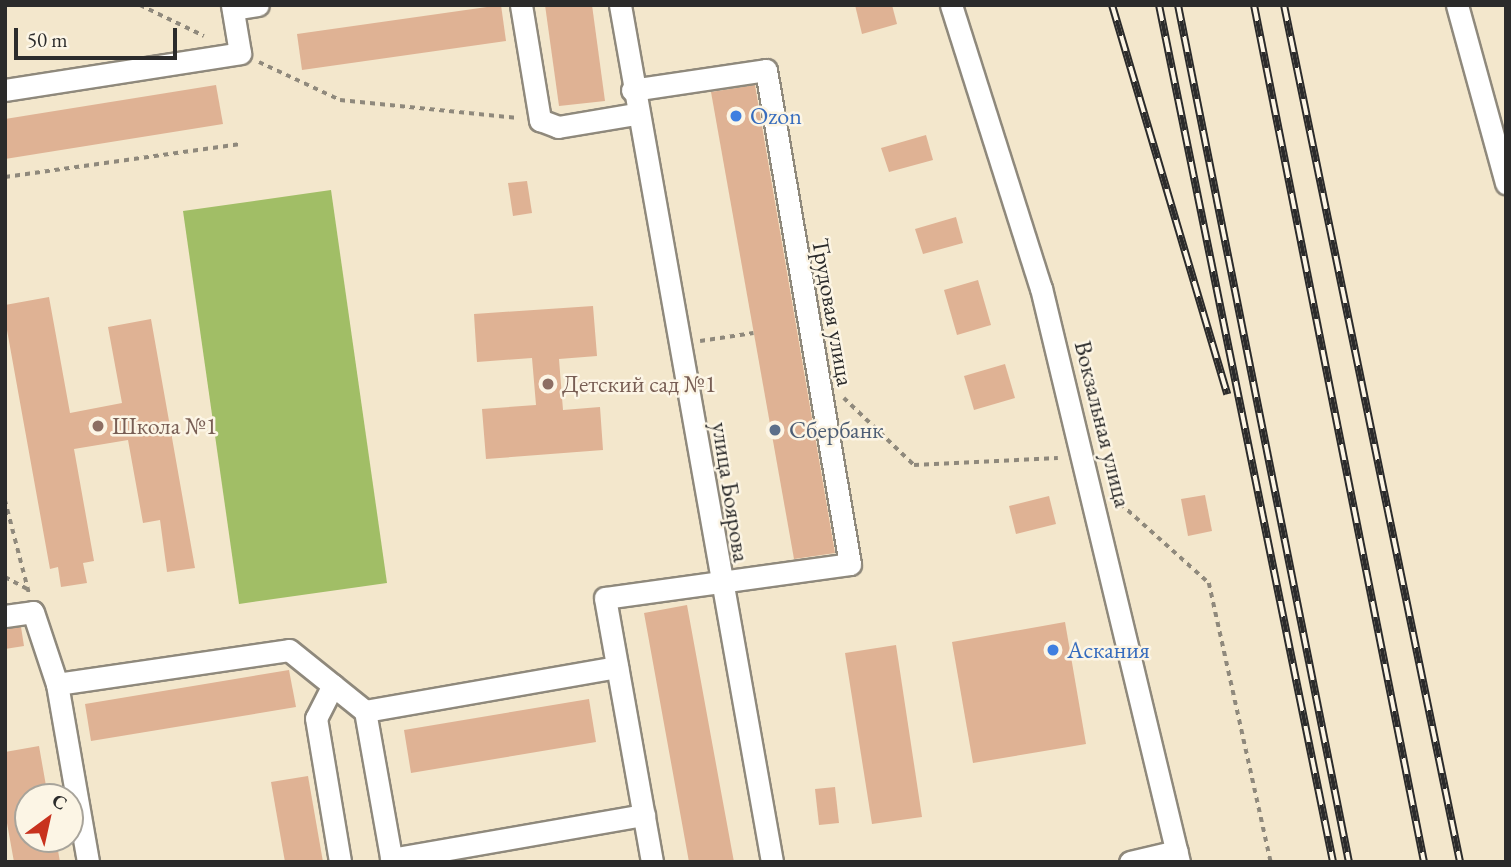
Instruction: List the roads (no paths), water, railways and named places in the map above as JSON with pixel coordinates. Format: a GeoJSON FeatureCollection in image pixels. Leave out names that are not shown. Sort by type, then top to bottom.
{"type":"FeatureCollection","features":[{"type":"Feature","properties":{"kind":"street"},"geometry":{"type":"LineString","coordinates":[[5,90],[240,53],[233,7],[258,5]]}},
{"type":"Feature","properties":{"kind":"street"},"geometry":{"type":"LineString","coordinates":[[522,5],[540,120],[558,127],[636,114]]}},
{"type":"Feature","properties":{"kind":"street","name":"улица Боярова"},"geometry":{"type":"LineString","coordinates":[[620,5],[636,114],[681,344],[718,578],[772,862]]}},
{"type":"Feature","properties":{"kind":"street","name":"Вокзальная улица"},"geometry":{"type":"LineString","coordinates":[[951,5],[1041,288],[1178,856]]}},
{"type":"Feature","properties":{"kind":"street"},"geometry":{"type":"LineString","coordinates":[[1457,5],[1506,183]]}},
{"type":"Feature","properties":{"kind":"street","name":"Трудовая улица"},"geometry":{"type":"LineString","coordinates":[[632,90],[766,70],[850,564],[718,578]]}},
{"type":"Feature","properties":{"kind":"street"},"geometry":{"type":"LineString","coordinates":[[652,862],[605,598],[718,578]]}},
{"type":"Feature","properties":{"kind":"street"},"geometry":{"type":"LineString","coordinates":[[5,616],[33,612],[57,684],[88,862]]}},
{"type":"Feature","properties":{"kind":"street"},"geometry":{"type":"LineString","coordinates":[[57,684],[289,650],[365,711],[391,860],[644,815]]}},
{"type":"Feature","properties":{"kind":"street"},"geometry":{"type":"LineString","coordinates":[[365,711],[617,667]]}},
{"type":"Feature","properties":{"kind":"street"},"geometry":{"type":"LineString","coordinates":[[333,685],[316,718],[340,862]]}},
{"type":"Feature","properties":{"kind":"street"},"geometry":{"type":"LineString","coordinates":[[1129,862],[1178,856]]}},
{"type":"Feature","properties":{"kind":"railway"},"geometry":{"type":"LineString","coordinates":[[1112,5],[1227,394]]}},
{"type":"Feature","properties":{"kind":"railway"},"geometry":{"type":"LineString","coordinates":[[1159,5],[1333,862]]}},
{"type":"Feature","properties":{"kind":"railway"},"geometry":{"type":"LineString","coordinates":[[1178,5],[1349,862]]}},
{"type":"Feature","properties":{"kind":"railway"},"geometry":{"type":"LineString","coordinates":[[1254,5],[1424,862]]}},
{"type":"Feature","properties":{"kind":"railway"},"geometry":{"type":"LineString","coordinates":[[1284,5],[1460,862]]}},
{"type":"Feature","properties":{"kind":"place","name":"Ozon"},"geometry":{"type":"Point","coordinates":[736,116]}},
{"type":"Feature","properties":{"kind":"place","name":"Детский сад №1"},"geometry":{"type":"Point","coordinates":[548,384]}},
{"type":"Feature","properties":{"kind":"place","name":"Школа №1"},"geometry":{"type":"Point","coordinates":[98,426]}},
{"type":"Feature","properties":{"kind":"place","name":"Сбербанк"},"geometry":{"type":"Point","coordinates":[775,430]}},
{"type":"Feature","properties":{"kind":"place","name":"Аскания"},"geometry":{"type":"Point","coordinates":[1053,650]}}]}
